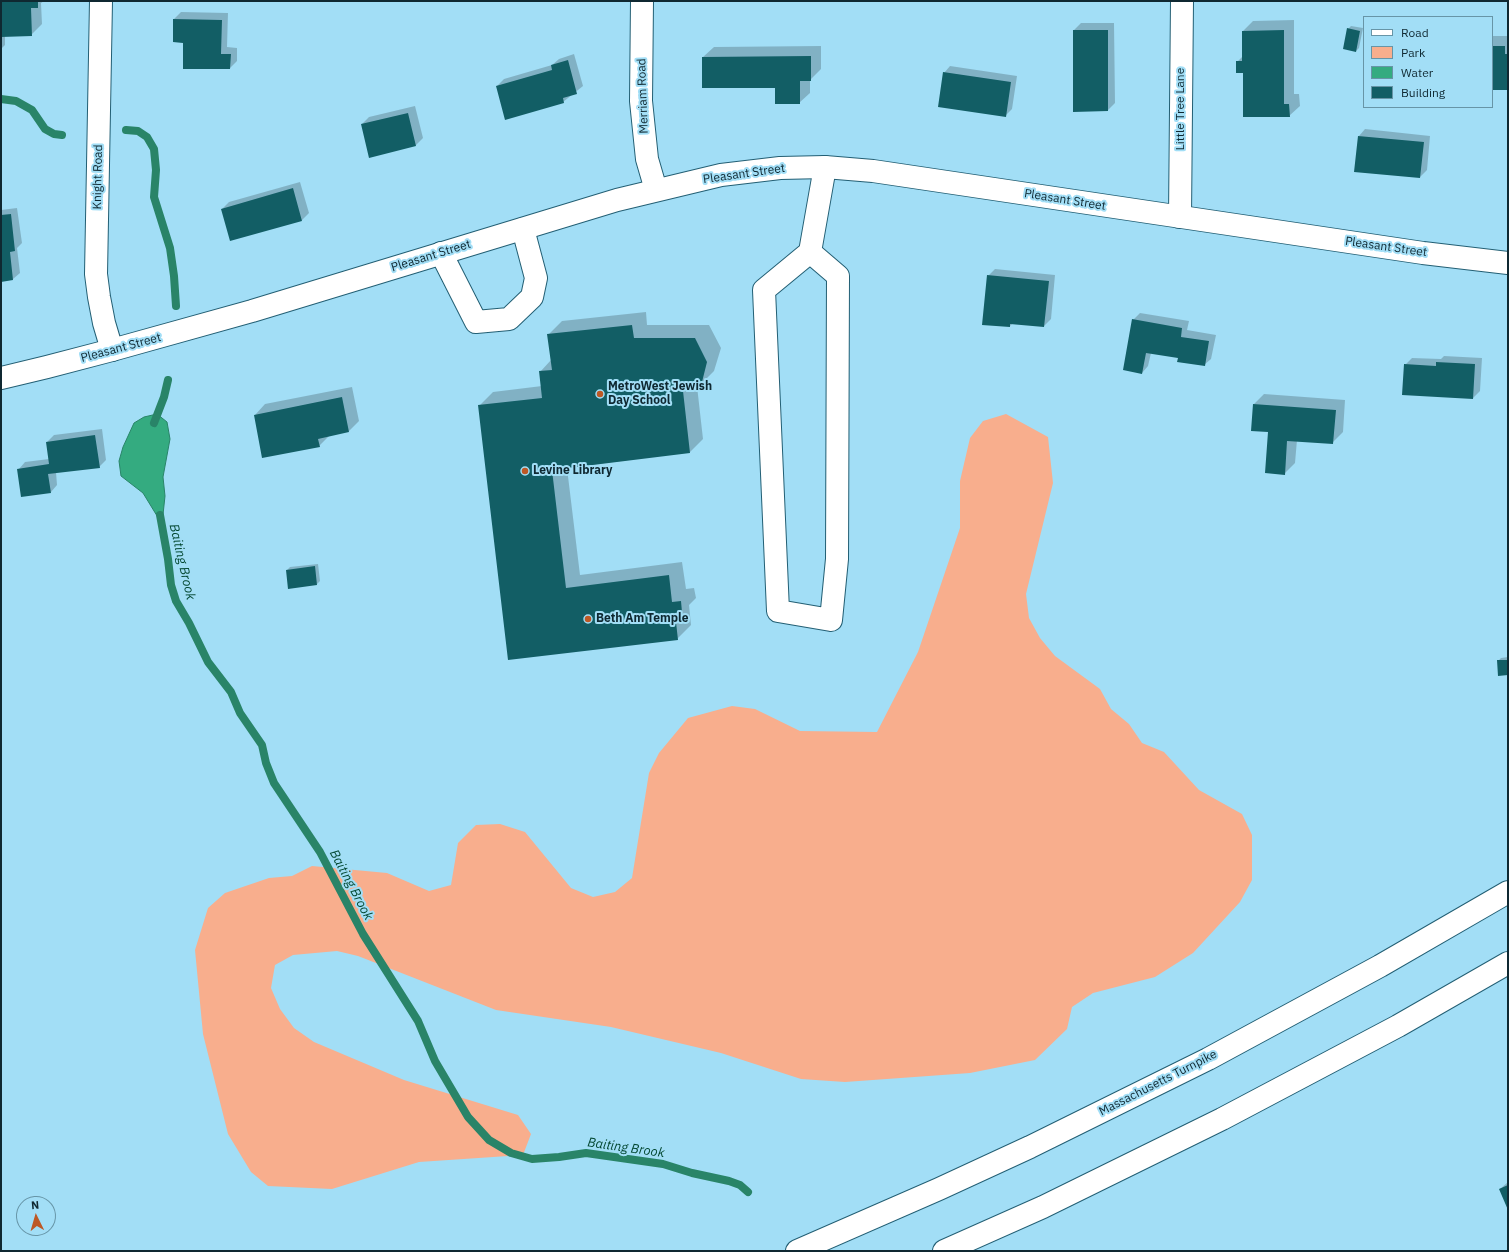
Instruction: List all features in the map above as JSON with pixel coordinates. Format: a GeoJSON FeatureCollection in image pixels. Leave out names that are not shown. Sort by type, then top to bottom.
{"type":"FeatureCollection","features":[{"type":"Feature","properties":{"kind":"main road","name":"Knight Road"},"geometry":{"type":"LineString","coordinates":[[101,1],[96,274],[101,310],[112,350]]}},
{"type":"Feature","properties":{"kind":"main road","name":"Merriam Road"},"geometry":{"type":"LineString","coordinates":[[642,1],[641,108],[647,159],[656,190]]}},
{"type":"Feature","properties":{"kind":"main road","name":"Little Tree Lane"},"geometry":{"type":"LineString","coordinates":[[1180,217],[1182,1]]}},
{"type":"Feature","properties":{"kind":"main road","name":"Pleasant Street"},"geometry":{"type":"LineString","coordinates":[[1,378],[112,350],[252,311],[441,253],[656,190],[721,175],[780,168],[825,167],[874,171],[1423,253],[1508,263]]}},
{"type":"Feature","properties":{"kind":"main road"},"geometry":{"type":"LineString","coordinates":[[810,252],[838,276],[837,559],[831,620],[778,611],[764,290],[810,252],[825,167]]}},
{"type":"Feature","properties":{"kind":"main road"},"geometry":{"type":"LineString","coordinates":[[441,253],[476,322],[509,319],[532,297],[536,278],[523,229]]}},
{"type":"Feature","properties":{"kind":"main road","name":"Massachusetts Turnpike"},"geometry":{"type":"LineString","coordinates":[[797,1251],[939,1189],[1030,1147],[1208,1059],[1380,966],[1508,892]]}},
{"type":"Feature","properties":{"kind":"main road"},"geometry":{"type":"LineString","coordinates":[[944,1251],[1050,1203],[1222,1119],[1398,1026],[1508,963]]}},
{"type":"Feature","properties":{"kind":"green space"},"geometry":{"type":"Polygon","coordinates":[[[1006,414],[1048,437],[1053,483],[1026,594],[1029,618],[1040,638],[1055,656],[1100,689],[1111,709],[1129,724],[1142,743],[1164,752],[1199,790],[1242,814],[1252,835],[1252,880],[1240,902],[1193,953],[1155,977],[1093,993],[1072,1007],[1067,1029],[1035,1060],[970,1073],[845,1082],[801,1079],[721,1053],[611,1027],[496,1010],[358,956],[337,951],[293,955],[275,965],[271,988],[280,1009],[294,1028],[314,1042],[404,1080],[518,1115],[531,1134],[523,1155],[419,1162],[332,1189],[268,1186],[251,1172],[228,1134],[203,1034],[195,950],[208,908],[225,893],[269,878],[292,876],[312,866],[387,873],[429,891],[451,885],[458,843],[476,825],[500,824],[525,832],[571,888],[593,897],[615,892],[632,878],[649,773],[659,753],[688,718],[732,706],[755,709],[800,731],[877,732],[918,652],[960,528],[960,481],[970,438],[983,421],[1006,414]]]}},
{"type":"Feature","properties":{"kind":"water"},"geometry":{"type":"Polygon","coordinates":[[[157,414],[167,422],[170,439],[163,477],[165,496],[162,524],[143,493],[121,476],[119,461],[123,447],[134,423],[144,417],[157,414]]]}},
{"type":"Feature","properties":{"kind":"building"},"geometry":{"type":"Polygon","coordinates":[[[1,1],[38,1],[38,8],[31,8],[32,36],[1,37],[1,1]]]}},
{"type":"Feature","properties":{"kind":"building"},"geometry":{"type":"Polygon","coordinates":[[[173,19],[222,20],[221,54],[231,54],[230,69],[183,69],[183,43],[173,42],[173,19]]]}},
{"type":"Feature","properties":{"kind":"building"},"geometry":{"type":"Polygon","coordinates":[[[1347,28],[1360,31],[1356,52],[1343,49],[1347,28]]]}},
{"type":"Feature","properties":{"kind":"building"},"geometry":{"type":"Polygon","coordinates":[[[1073,30],[1108,30],[1108,111],[1073,112],[1073,30]]]}},
{"type":"Feature","properties":{"kind":"building"},"geometry":{"type":"Polygon","coordinates":[[[1284,30],[1284,104],[1289,104],[1290,117],[1243,117],[1243,73],[1236,73],[1236,61],[1242,61],[1242,31],[1284,30]]]}},
{"type":"Feature","properties":{"kind":"building"},"geometry":{"type":"Polygon","coordinates":[[[1493,46],[1505,46],[1505,54],[1508,54],[1508,90],[1493,90],[1493,46]]]}},
{"type":"Feature","properties":{"kind":"building"},"geometry":{"type":"Polygon","coordinates":[[[811,56],[811,81],[800,81],[800,104],[775,104],[775,88],[702,88],[702,57],[811,56]]]}},
{"type":"Feature","properties":{"kind":"building"},"geometry":{"type":"Polygon","coordinates":[[[568,60],[577,94],[563,98],[564,103],[505,120],[496,86],[552,70],[551,65],[568,60]]]}},
{"type":"Feature","properties":{"kind":"building"},"geometry":{"type":"Polygon","coordinates":[[[943,72],[1011,82],[1006,117],[938,107],[943,72]]]}},
{"type":"Feature","properties":{"kind":"building"},"geometry":{"type":"Polygon","coordinates":[[[408,113],[416,146],[369,158],[361,124],[408,113]]]}},
{"type":"Feature","properties":{"kind":"building"},"geometry":{"type":"Polygon","coordinates":[[[1358,136],[1424,142],[1420,178],[1354,172],[1358,136]]]}},
{"type":"Feature","properties":{"kind":"building"},"geometry":{"type":"Polygon","coordinates":[[[293,188],[302,221],[230,241],[221,209],[293,188]]]}},
{"type":"Feature","properties":{"kind":"building"},"geometry":{"type":"Polygon","coordinates":[[[11,214],[15,251],[10,252],[13,280],[1,282],[1,215],[11,214]]]}},
{"type":"Feature","properties":{"kind":"building"},"geometry":{"type":"Polygon","coordinates":[[[987,275],[1049,281],[1044,327],[1010,324],[1010,327],[982,325],[987,275]]]}},
{"type":"Feature","properties":{"kind":"building"},"geometry":{"type":"Polygon","coordinates":[[[1132,319],[1182,328],[1181,337],[1209,341],[1205,366],[1177,362],[1178,358],[1146,353],[1142,374],[1123,370],[1132,319]]]}},
{"type":"Feature","properties":{"kind":"building"},"geometry":{"type":"Polygon","coordinates":[[[632,325],[634,338],[695,338],[707,362],[701,386],[683,391],[690,453],[552,470],[566,588],[669,575],[672,602],[681,601],[682,612],[675,613],[678,640],[508,660],[478,405],[542,398],[539,371],[552,370],[547,334],[632,325]]]}},
{"type":"Feature","properties":{"kind":"building"},"geometry":{"type":"Polygon","coordinates":[[[1436,362],[1475,364],[1473,399],[1402,395],[1404,364],[1436,366],[1436,362]]]}},
{"type":"Feature","properties":{"kind":"building"},"geometry":{"type":"Polygon","coordinates":[[[342,397],[349,432],[318,439],[320,447],[262,458],[254,415],[342,397]]]}},
{"type":"Feature","properties":{"kind":"building"},"geometry":{"type":"Polygon","coordinates":[[[1253,404],[1336,410],[1333,444],[1287,441],[1285,475],[1265,473],[1268,432],[1251,431],[1253,404]]]}},
{"type":"Feature","properties":{"kind":"building"},"geometry":{"type":"Polygon","coordinates":[[[95,435],[100,468],[48,474],[51,493],[21,497],[17,469],[49,464],[46,442],[95,435]]]}},
{"type":"Feature","properties":{"kind":"building"},"geometry":{"type":"Polygon","coordinates":[[[315,566],[317,585],[288,589],[286,570],[315,566]]]}},
{"type":"Feature","properties":{"kind":"building"},"geometry":{"type":"Polygon","coordinates":[[[1497,660],[1508,660],[1508,675],[1498,676],[1497,660]]]}},
{"type":"Feature","properties":{"kind":"building"},"geometry":{"type":"Polygon","coordinates":[[[1508,1185],[1508,1210],[1499,1189],[1508,1185]]]}},
{"type":"Feature","properties":{"kind":"waterway","name":"Baiting Brook"},"geometry":{"type":"LineString","coordinates":[[1,99],[16,101],[32,110],[45,129],[54,134],[62,135]]}},
{"type":"Feature","properties":{"kind":"waterway","name":"Baiting Brook"},"geometry":{"type":"LineString","coordinates":[[126,130],[138,131],[147,137],[154,149],[156,170],[154,197],[170,248],[176,306]]}},
{"type":"Feature","properties":{"kind":"waterway","name":"Baiting Brook"},"geometry":{"type":"LineString","coordinates":[[154,423],[164,397],[168,380]]}},
{"type":"Feature","properties":{"kind":"waterway","name":"Baiting Brook"},"geometry":{"type":"LineString","coordinates":[[160,515],[171,585],[176,601],[189,623],[208,662],[231,692],[240,713],[262,745],[266,763],[274,783],[320,852],[363,934],[418,1021],[435,1061],[468,1117],[489,1140],[511,1153],[532,1159],[586,1153],[663,1164],[692,1173],[729,1181],[740,1185],[748,1192]]}},
{"type":"Feature","properties":{"kind":"place","name":"MetroWest Jewish Day School"},"geometry":{"type":"Point","coordinates":[600,394]}},
{"type":"Feature","properties":{"kind":"place","name":"Levine Library"},"geometry":{"type":"Point","coordinates":[525,471]}},
{"type":"Feature","properties":{"kind":"place","name":"Beth Am Temple"},"geometry":{"type":"Point","coordinates":[588,619]}}]}
